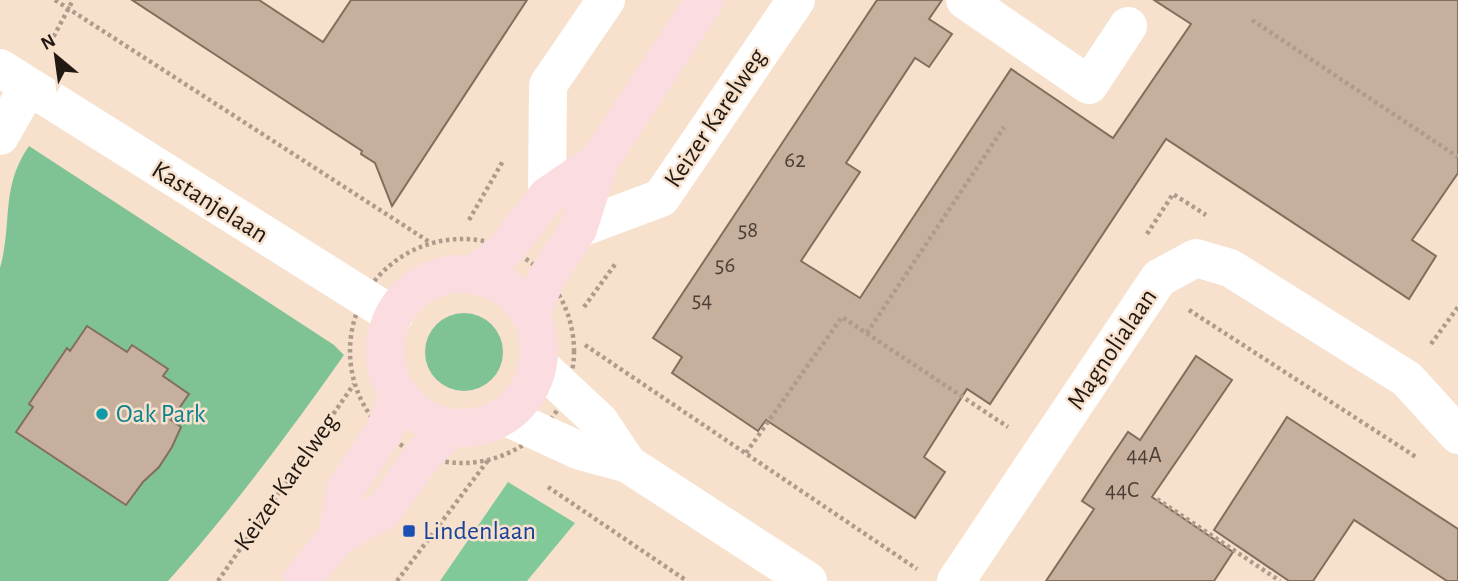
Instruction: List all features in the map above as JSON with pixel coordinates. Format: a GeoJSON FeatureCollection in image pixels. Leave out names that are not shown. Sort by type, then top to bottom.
{"type":"FeatureCollection","features":[{"type":"Feature","properties":{"kind":"main road"},"geometry":{"type":"LineString","coordinates":[[530,315],[547,277],[578,229],[600,160],[705,0]]}},
{"type":"Feature","properties":{"kind":"main road"},"geometry":{"type":"LineString","coordinates":[[475,275],[508,248],[547,196],[600,160]]}},
{"type":"Feature","properties":{"kind":"main road"},"geometry":{"type":"LineString","coordinates":[[449,275],[475,275],[501,284],[513,293],[530,315],[538,338],[538,364],[522,399],[504,416],[480,426],[450,429],[418,415],[399,396],[387,373],[386,334],[378,307],[404,300],[424,283],[449,275]]}},
{"type":"Feature","properties":{"kind":"main road","name":"Keizer Karelweg"},"geometry":{"type":"LineString","coordinates":[[337,537],[345,489],[384,431],[399,396]]}},
{"type":"Feature","properties":{"kind":"main road","name":"Keizer Karelweg"},"geometry":{"type":"LineString","coordinates":[[301,581],[337,537],[385,509],[423,455],[450,429]]}},
{"type":"Feature","properties":{"kind":"street"},"geometry":{"type":"LineString","coordinates":[[547,196],[548,85],[606,0]]}},
{"type":"Feature","properties":{"kind":"street","name":"Keizer Karelweg"},"geometry":{"type":"LineString","coordinates":[[578,229],[661,198],[796,0]]}},
{"type":"Feature","properties":{"kind":"street"},"geometry":{"type":"LineString","coordinates":[[965,0],[1089,85],[1128,26]]}},
{"type":"Feature","properties":{"kind":"street"},"geometry":{"type":"LineString","coordinates":[[0,136],[14,78]]}},
{"type":"Feature","properties":{"kind":"street","name":"Kastanjelaan"},"geometry":{"type":"LineString","coordinates":[[14,78],[378,307]]}},
{"type":"Feature","properties":{"kind":"street","name":"Magnolialaan"},"geometry":{"type":"LineString","coordinates":[[941,578],[1044,451],[1158,278],[1196,258],[1230,268],[1407,379],[1458,435]]}},
{"type":"Feature","properties":{"kind":"street"},"geometry":{"type":"LineString","coordinates":[[538,364],[600,422],[628,464]]}},
{"type":"Feature","properties":{"kind":"street"},"geometry":{"type":"LineString","coordinates":[[504,416],[580,452],[628,464],[808,581]]}},
{"type":"Feature","properties":{"kind":"path"},"geometry":{"type":"LineString","coordinates":[[55,0],[432,243]]}},
{"type":"Feature","properties":{"kind":"path"},"geometry":{"type":"LineString","coordinates":[[14,78],[73,0]]}},
{"type":"Feature","properties":{"kind":"path"},"geometry":{"type":"LineString","coordinates":[[1252,20],[1458,157]]}},
{"type":"Feature","properties":{"kind":"path"},"geometry":{"type":"LineString","coordinates":[[867,333],[1004,127]]}},
{"type":"Feature","properties":{"kind":"path"},"geometry":{"type":"LineString","coordinates":[[458,239],[475,239],[508,248],[547,277],[565,308],[573,336],[574,358],[567,390],[559,406],[539,432],[524,444],[501,455],[489,459],[456,462],[409,449],[384,431],[372,417],[355,383],[350,348],[356,314],[378,307],[383,271],[410,252],[432,243],[458,239]]}},
{"type":"Feature","properties":{"kind":"path"},"geometry":{"type":"LineString","coordinates":[[1153,286],[1423,461]]}},
{"type":"Feature","properties":{"kind":"path"},"geometry":{"type":"LineString","coordinates":[[746,453],[842,317],[1044,451]]}},
{"type":"Feature","properties":{"kind":"path"},"geometry":{"type":"LineString","coordinates":[[573,336],[746,453],[941,578]]}},
{"type":"Feature","properties":{"kind":"path","name":"Keizer Karelweg"},"geometry":{"type":"LineString","coordinates":[[218,581],[355,383]]}},
{"type":"Feature","properties":{"kind":"path"},"geometry":{"type":"LineString","coordinates":[[501,455],[512,462]]}},
{"type":"Feature","properties":{"kind":"path"},"geometry":{"type":"LineString","coordinates":[[397,581],[489,459]]}},
{"type":"Feature","properties":{"kind":"path"},"geometry":{"type":"LineString","coordinates":[[544,485],[687,581]]}},
{"type":"Feature","properties":{"kind":"path"},"geometry":{"type":"LineString","coordinates":[[1157,499],[1280,581]]}},
{"type":"Feature","properties":{"kind":"green space"},"geometry":{"type":"Polygon","coordinates":[[[29,146],[334,345],[344,355],[259,471],[168,581],[0,581],[0,268],[14,176],[29,146]]]}},
{"type":"Feature","properties":{"kind":"green space"},"geometry":{"type":"Polygon","coordinates":[[[464,313],[479,316],[492,324],[500,337],[503,352],[500,367],[492,380],[479,388],[464,391],[449,388],[436,380],[428,367],[425,352],[428,337],[436,324],[449,316],[464,313]]]}},
{"type":"Feature","properties":{"kind":"green space"},"geometry":{"type":"Polygon","coordinates":[[[508,482],[575,523],[527,581],[440,581],[508,482]]]}},
{"type":"Feature","properties":{"kind":"building"},"geometry":{"type":"Polygon","coordinates":[[[132,0],[259,0],[323,42],[351,0],[527,0],[392,206],[375,163],[361,154],[362,151],[132,0]]]}},
{"type":"Feature","properties":{"kind":"building"},"geometry":{"type":"Polygon","coordinates":[[[877,0],[942,0],[929,19],[952,34],[929,67],[915,58],[846,163],[860,172],[801,261],[860,298],[1011,69],[1113,138],[1191,24],[1154,0],[1458,0],[1458,173],[1412,240],[1436,256],[1409,299],[1166,139],[990,404],[967,389],[924,457],[945,472],[915,518],[766,420],[758,431],[672,373],[682,357],[653,338],[877,0]]]}},
{"type":"Feature","properties":{"kind":"building","name":"Oak Park"},"geometry":{"type":"Polygon","coordinates":[[[87,326],[127,352],[132,345],[168,369],[163,376],[189,394],[171,420],[181,427],[172,447],[159,467],[143,482],[126,505],[16,432],[33,407],[29,404],[67,348],[70,351],[87,326]]]}},
{"type":"Feature","properties":{"kind":"building"},"geometry":{"type":"Polygon","coordinates":[[[1196,356],[1232,380],[1152,497],[1233,552],[1214,581],[1046,581],[1094,509],[1082,501],[1105,466],[1128,432],[1140,440],[1196,356]]]}},
{"type":"Feature","properties":{"kind":"building"},"geometry":{"type":"Polygon","coordinates":[[[1287,417],[1458,529],[1458,581],[1447,581],[1354,520],[1313,581],[1289,581],[1214,530],[1287,417]]]}},
{"type":"Feature","properties":{"kind":"place","name":"Oak Park"},"geometry":{"type":"Point","coordinates":[102,414]}},
{"type":"Feature","properties":{"kind":"place","name":"Lindenlaan"},"geometry":{"type":"Point","coordinates":[409,531]}}]}
